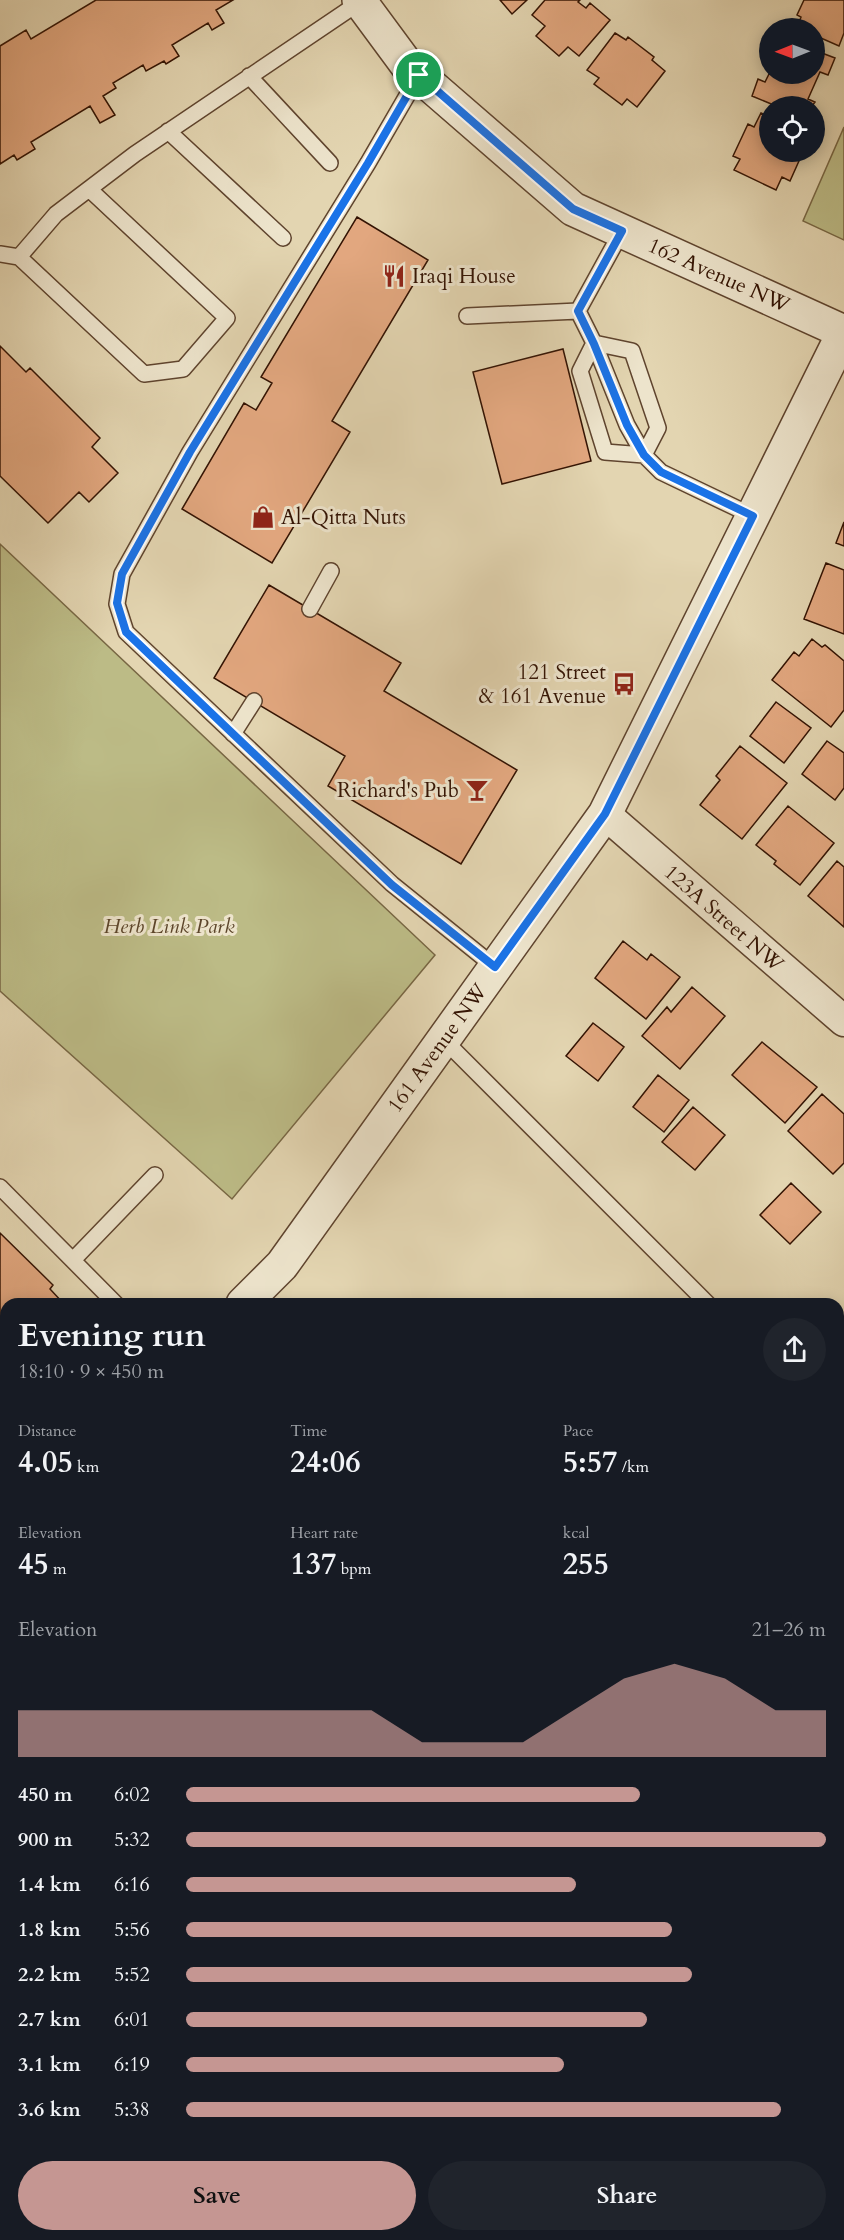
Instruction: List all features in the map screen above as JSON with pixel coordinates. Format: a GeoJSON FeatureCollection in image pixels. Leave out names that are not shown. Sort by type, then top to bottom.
{"type":"FeatureCollection","features":[{"type":"Feature","properties":{"kind":"street","name":"162 Avenue NW"},"geometry":{"type":"LineString","coordinates":[[360,1],[407,65],[573,209],[844,332]]}},
{"type":"Feature","properties":{"kind":"street","name":"161 Avenue NW"},"geometry":{"type":"LineString","coordinates":[[249,1298],[282,1264],[605,814],[844,332]]}},
{"type":"Feature","properties":{"kind":"street","name":"123A Street NW"},"geometry":{"type":"LineString","coordinates":[[605,814],[844,1021]]}},
{"type":"Feature","properties":{"kind":"lane"},"geometry":{"type":"LineString","coordinates":[[19,257],[56,214],[89,189],[168,131],[360,1]]}},
{"type":"Feature","properties":{"kind":"lane"},"geometry":{"type":"LineString","coordinates":[[419,75],[368,163],[190,452],[122,574],[117,603],[126,632],[392,885],[495,967]]}},
{"type":"Feature","properties":{"kind":"lane"},"geometry":{"type":"LineString","coordinates":[[249,76],[330,163]]}},
{"type":"Feature","properties":{"kind":"lane"},"geometry":{"type":"LineString","coordinates":[[168,131],[283,238]]}},
{"type":"Feature","properties":{"kind":"lane"},"geometry":{"type":"LineString","coordinates":[[0,254],[19,257],[144,374],[183,369],[226,318],[89,189]]}},
{"type":"Feature","properties":{"kind":"lane"},"geometry":{"type":"LineString","coordinates":[[578,311],[622,231]]}},
{"type":"Feature","properties":{"kind":"lane"},"geometry":{"type":"LineString","coordinates":[[467,316],[578,311]]}},
{"type":"Feature","properties":{"kind":"lane"},"geometry":{"type":"LineString","coordinates":[[578,311],[627,425],[644,455],[661,472],[753,516]]}},
{"type":"Feature","properties":{"kind":"lane"},"geometry":{"type":"LineString","coordinates":[[594,344],[632,351],[658,428],[644,455]]}},
{"type":"Feature","properties":{"kind":"lane"},"geometry":{"type":"LineString","coordinates":[[594,344],[580,371],[605,452],[644,455]]}},
{"type":"Feature","properties":{"kind":"lane"},"geometry":{"type":"LineString","coordinates":[[310,609],[331,572]]}},
{"type":"Feature","properties":{"kind":"lane"},"geometry":{"type":"LineString","coordinates":[[233,734],[254,701]]}},
{"type":"Feature","properties":{"kind":"lane"},"geometry":{"type":"LineString","coordinates":[[443,1039],[702,1298]]}},
{"type":"Feature","properties":{"kind":"lane"},"geometry":{"type":"LineString","coordinates":[[74,1260],[155,1175]]}},
{"type":"Feature","properties":{"kind":"lane"},"geometry":{"type":"LineString","coordinates":[[0,1187],[110,1298]]}},
{"type":"Feature","properties":{"kind":"green space"},"geometry":{"type":"Polygon","coordinates":[[[844,127],[844,240],[803,221],[844,127]]]}},
{"type":"Feature","properties":{"kind":"green space","name":"Herb Link Park"},"geometry":{"type":"Polygon","coordinates":[[[0,544],[435,955],[232,1199],[0,991],[0,544]]]}},
{"type":"Feature","properties":{"kind":"building"},"geometry":{"type":"Polygon","coordinates":[[[96,0],[233,0],[216,10],[224,23],[212,30],[208,23],[172,45],[179,56],[166,64],[164,61],[146,71],[143,65],[113,83],[116,88],[103,96],[115,115],[100,123],[90,106],[31,142],[35,149],[17,160],[14,155],[0,164],[0,46],[26,30],[31,39],[96,0]]]}},
{"type":"Feature","properties":{"kind":"building"},"geometry":{"type":"Polygon","coordinates":[[[500,0],[527,0],[512,14],[500,0]]]}},
{"type":"Feature","properties":{"kind":"building"},"geometry":{"type":"Polygon","coordinates":[[[545,0],[580,0],[578,2],[586,8],[590,3],[610,20],[579,56],[568,47],[559,56],[536,36],[545,26],[532,15],[545,0]]]}},
{"type":"Feature","properties":{"kind":"building"},"geometry":{"type":"Polygon","coordinates":[[[804,0],[844,0],[844,33],[839,46],[825,40],[825,18],[801,18],[797,15],[804,0]]]}},
{"type":"Feature","properties":{"kind":"building"},"geometry":{"type":"Polygon","coordinates":[[[615,33],[626,40],[628,37],[654,57],[652,60],[665,71],[637,107],[627,99],[622,105],[594,84],[599,78],[587,70],[615,33]]]}},
{"type":"Feature","properties":{"kind":"building"},"geometry":{"type":"Polygon","coordinates":[[[825,54],[835,58],[828,75],[825,74],[825,54]]]}},
{"type":"Feature","properties":{"kind":"building"},"geometry":{"type":"Polygon","coordinates":[[[758,79],[759,84],[815,84],[809,96],[759,96],[759,99],[752,96],[758,79]]]}},
{"type":"Feature","properties":{"kind":"building"},"geometry":{"type":"Polygon","coordinates":[[[759,117],[759,162],[799,162],[790,181],[782,177],[776,190],[734,170],[740,159],[733,156],[748,124],[754,127],[759,117]]]}},
{"type":"Feature","properties":{"kind":"building"},"geometry":{"type":"Polygon","coordinates":[[[357,217],[428,260],[332,421],[350,432],[272,563],[182,509],[244,403],[256,410],[272,383],[261,377],[357,217]]]}},
{"type":"Feature","properties":{"kind":"building"},"geometry":{"type":"Polygon","coordinates":[[[0,346],[26,372],[30,368],[100,438],[92,447],[118,473],[89,502],[79,492],[48,523],[0,476],[0,346]]]}},
{"type":"Feature","properties":{"kind":"building"},"geometry":{"type":"Polygon","coordinates":[[[563,349],[591,461],[502,484],[473,372],[563,349]]]}},
{"type":"Feature","properties":{"kind":"building"},"geometry":{"type":"Polygon","coordinates":[[[844,522],[844,546],[836,543],[844,522]]]}},
{"type":"Feature","properties":{"kind":"building"},"geometry":{"type":"Polygon","coordinates":[[[826,563],[844,570],[844,634],[804,619],[826,563]]]}},
{"type":"Feature","properties":{"kind":"building"},"geometry":{"type":"Polygon","coordinates":[[[269,585],[401,663],[384,691],[517,770],[461,864],[328,786],[345,756],[214,678],[269,585]]]}},
{"type":"Feature","properties":{"kind":"building"},"geometry":{"type":"Polygon","coordinates":[[[812,639],[822,647],[825,645],[844,661],[844,710],[831,727],[772,680],[794,652],[799,656],[812,639]]]}},
{"type":"Feature","properties":{"kind":"building"},"geometry":{"type":"Polygon","coordinates":[[[776,702],[811,728],[784,763],[750,736],[776,702]]]}},
{"type":"Feature","properties":{"kind":"building"},"geometry":{"type":"Polygon","coordinates":[[[827,741],[844,753],[844,788],[835,800],[802,774],[827,741]]]}},
{"type":"Feature","properties":{"kind":"building"},"geometry":{"type":"Polygon","coordinates":[[[740,746],[787,783],[742,839],[700,805],[720,780],[716,776],[740,746]]]}},
{"type":"Feature","properties":{"kind":"building"},"geometry":{"type":"Polygon","coordinates":[[[788,806],[834,843],[800,885],[774,864],[776,861],[756,845],[788,806]]]}},
{"type":"Feature","properties":{"kind":"building"},"geometry":{"type":"Polygon","coordinates":[[[837,861],[844,867],[844,927],[808,896],[837,861]]]}},
{"type":"Feature","properties":{"kind":"building"},"geometry":{"type":"Polygon","coordinates":[[[623,941],[647,960],[651,954],[680,977],[646,1019],[595,978],[623,941]]]}},
{"type":"Feature","properties":{"kind":"building"},"geometry":{"type":"Polygon","coordinates":[[[692,987],[725,1016],[680,1069],[642,1036],[667,1007],[671,1012],[692,987]]]}},
{"type":"Feature","properties":{"kind":"building"},"geometry":{"type":"Polygon","coordinates":[[[593,1023],[624,1047],[598,1081],[566,1056],[593,1023]]]}},
{"type":"Feature","properties":{"kind":"building"},"geometry":{"type":"Polygon","coordinates":[[[762,1042],[817,1087],[785,1123],[732,1075],[762,1042]]]}},
{"type":"Feature","properties":{"kind":"building"},"geometry":{"type":"Polygon","coordinates":[[[658,1075],[689,1100],[664,1132],[633,1107],[658,1075]]]}},
{"type":"Feature","properties":{"kind":"building"},"geometry":{"type":"Polygon","coordinates":[[[822,1094],[844,1114],[844,1163],[833,1174],[788,1131],[822,1094]]]}},
{"type":"Feature","properties":{"kind":"building"},"geometry":{"type":"Polygon","coordinates":[[[693,1107],[725,1135],[695,1170],[662,1142],[693,1107]]]}},
{"type":"Feature","properties":{"kind":"building"},"geometry":{"type":"Polygon","coordinates":[[[791,1183],[821,1212],[790,1244],[760,1215],[791,1183]]]}},
{"type":"Feature","properties":{"kind":"building"},"geometry":{"type":"Polygon","coordinates":[[[0,1233],[53,1285],[50,1289],[58,1298],[0,1298],[0,1233]]]}},
{"type":"Feature","properties":{"kind":"place","name":"Iraqi House"},"geometry":{"type":"Point","coordinates":[394,276]}},
{"type":"Feature","properties":{"kind":"place","name":"Al-Qitta Nuts"},"geometry":{"type":"Point","coordinates":[263,517]}},
{"type":"Feature","properties":{"kind":"place","name":"121 Street & 161 Avenue"},"geometry":{"type":"Point","coordinates":[624,684]}},
{"type":"Feature","properties":{"kind":"place","name":"Richard's Pub"},"geometry":{"type":"Point","coordinates":[477,790]}},
{"type":"Feature","properties":{"kind":"route"},"geometry":{"type":"LineString","coordinates":[[419,75],[573,209],[622,231],[578,311],[627,425],[644,455],[661,472],[753,516],[605,814],[495,967],[392,885],[126,632],[117,603],[122,574],[190,452],[368,163],[419,75]]}}]}
